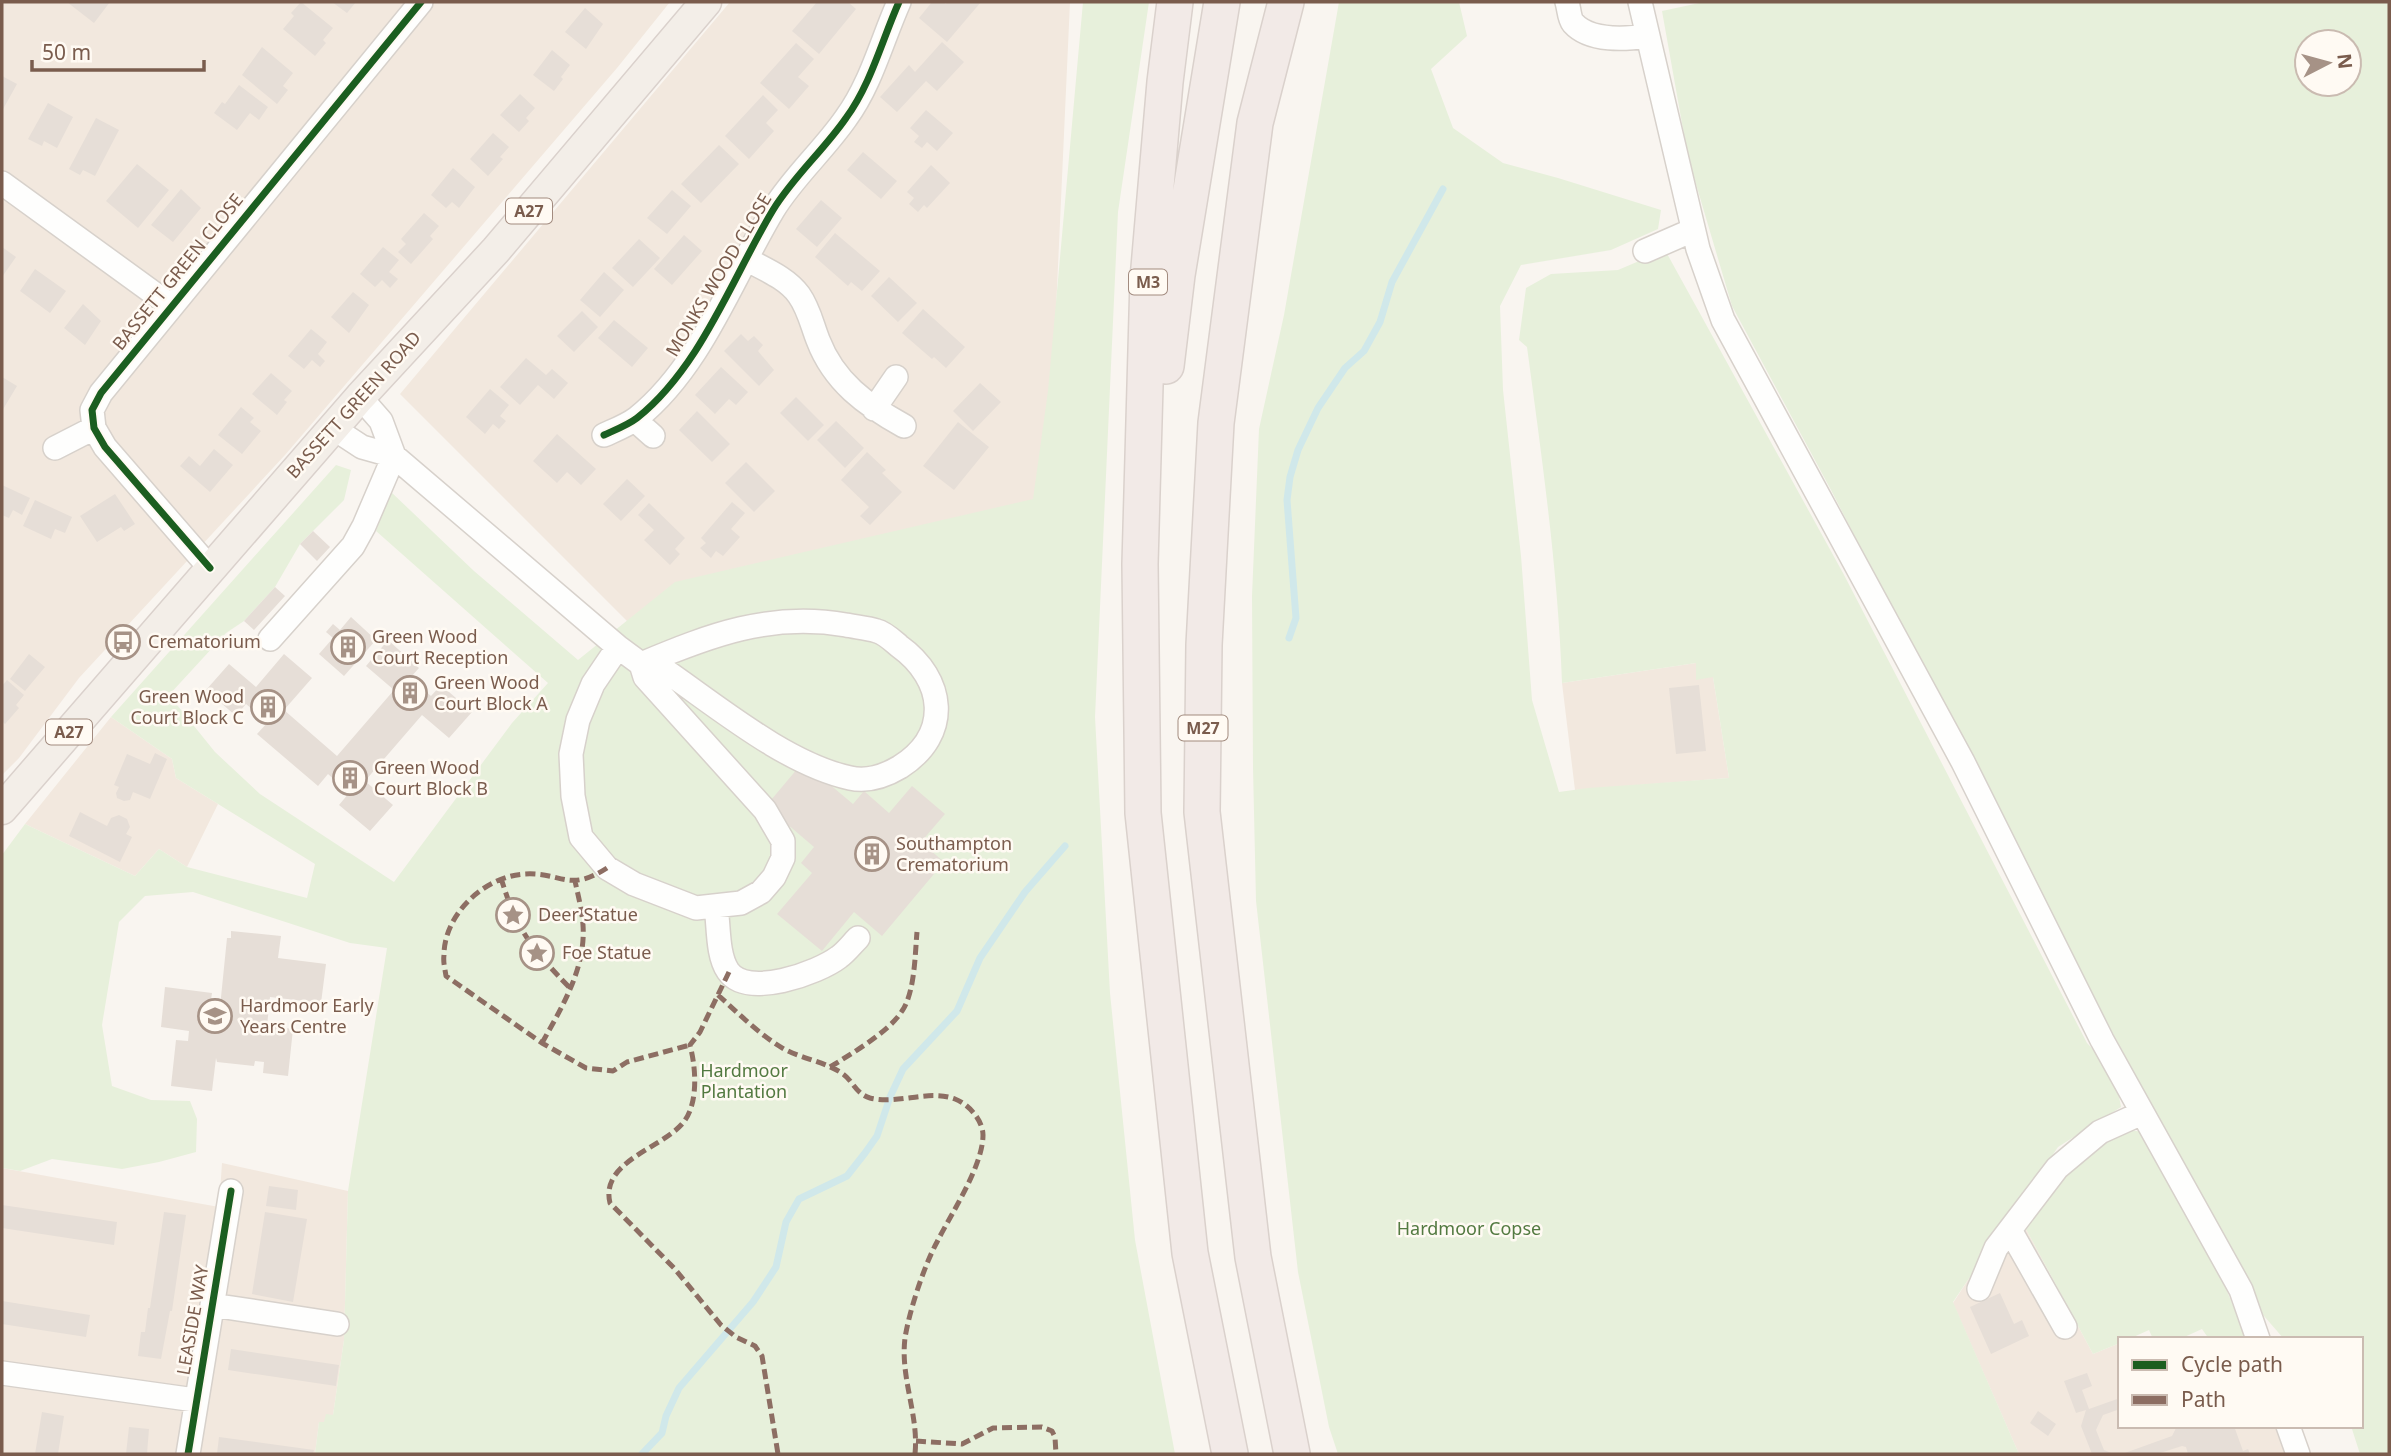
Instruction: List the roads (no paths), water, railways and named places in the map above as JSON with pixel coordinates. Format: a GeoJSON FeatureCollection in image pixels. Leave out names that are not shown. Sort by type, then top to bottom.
{"type":"FeatureCollection","features":[{"type":"Feature","properties":{"kind":"highway","name":"M3"},"geometry":{"type":"LineString","coordinates":[[1140,564],[1148,279],[1165,82],[1175,2]]}},
{"type":"Feature","properties":{"kind":"highway"},"geometry":{"type":"LineString","coordinates":[[1222,2],[1177,275],[1140,564],[1143,813],[1190,1253],[1230,1454]]}},
{"type":"Feature","properties":{"kind":"highway","name":"M27"},"geometry":{"type":"LineString","coordinates":[[1286,2],[1255,124],[1216,423],[1204,645],[1202,812],[1253,1257],[1292,1454]]}},
{"type":"Feature","properties":{"kind":"main road","name":"BASSETT GREEN ROAD"},"geometry":{"type":"LineString","coordinates":[[2,809],[332,428],[496,250],[706,2]]}},
{"type":"Feature","properties":{"kind":"street","name":"BASSETT GREEN CLOSE"},"geometry":{"type":"LineString","coordinates":[[93,428],[92,410],[101,393],[170,305],[421,2]]}},
{"type":"Feature","properties":{"kind":"street","name":"MONKS WOOD CLOSE"},"geometry":{"type":"LineString","coordinates":[[604,435],[635,420],[666,390],[715,320],[775,207],[848,116],[875,61],[899,2]]}},
{"type":"Feature","properties":{"kind":"street"},"geometry":{"type":"LineString","coordinates":[[1567,2],[1572,21],[1585,32],[1613,38],[1648,36]]}},
{"type":"Feature","properties":{"kind":"street"},"geometry":{"type":"LineString","coordinates":[[1640,2],[1693,230],[1723,320],[1963,762],[2102,1041],[2241,1290],[2257,1337]]}},
{"type":"Feature","properties":{"kind":"street","name":"BASSETT GREEN CLOSE"},"geometry":{"type":"LineString","coordinates":[[2,183],[170,305]]}},
{"type":"Feature","properties":{"kind":"street"},"geometry":{"type":"LineString","coordinates":[[1645,251],[1693,230]]}},
{"type":"Feature","properties":{"kind":"street","name":"MONKS WOOD CLOSE"},"geometry":{"type":"LineString","coordinates":[[746,259],[779,277],[800,296],[828,362],[847,388],[874,410],[904,426]]}},
{"type":"Feature","properties":{"kind":"street"},"geometry":{"type":"LineString","coordinates":[[874,410],[896,377]]}},
{"type":"Feature","properties":{"kind":"street"},"geometry":{"type":"LineString","coordinates":[[270,639],[353,546],[394,456],[381,421],[360,397]]}},
{"type":"Feature","properties":{"kind":"street"},"geometry":{"type":"LineString","coordinates":[[635,420],[653,436]]}},
{"type":"Feature","properties":{"kind":"street"},"geometry":{"type":"LineString","coordinates":[[55,448],[93,428],[105,447],[211,568]]}},
{"type":"Feature","properties":{"kind":"street"},"geometry":{"type":"LineString","coordinates":[[332,428],[362,447],[394,456],[641,664],[663,668],[777,747],[813,765],[852,779],[883,777],[909,761],[930,738],[937,709],[930,678],[915,658],[879,631],[835,624],[785,621],[753,625],[695,641],[641,664]]}},
{"type":"Feature","properties":{"kind":"street"},"geometry":{"type":"LineString","coordinates":[[618,647],[593,684],[579,720],[571,754],[573,796],[582,837],[607,868],[634,884],[696,908],[741,903],[761,892],[774,877],[783,858],[783,841],[765,810],[645,677],[641,664]]}},
{"type":"Feature","properties":{"kind":"street"},"geometry":{"type":"LineString","coordinates":[[716,907],[723,959],[729,972],[739,981],[778,983],[838,958],[858,938]]}},
{"type":"Feature","properties":{"kind":"street"},"geometry":{"type":"LineString","coordinates":[[1979,1289],[1996,1248],[2057,1168],[2100,1132],[2142,1112]]}},
{"type":"Feature","properties":{"kind":"street","name":"LEASIDE WAY"},"geometry":{"type":"LineString","coordinates":[[188,1454],[231,1191]]}},
{"type":"Feature","properties":{"kind":"street"},"geometry":{"type":"LineString","coordinates":[[2010,1230],[2065,1327]]}},
{"type":"Feature","properties":{"kind":"street","name":"LEASIDE WAY"},"geometry":{"type":"LineString","coordinates":[[212,1305],[337,1324]]}},
{"type":"Feature","properties":{"kind":"street","name":"LEASIDE WAY"},"geometry":{"type":"LineString","coordinates":[[2,1374],[195,1400]]}},
{"type":"Feature","properties":{"kind":"street"},"geometry":{"type":"LineString","coordinates":[[2289,1428],[2298,1454]]}},
{"type":"Feature","properties":{"kind":"waterway"},"geometry":{"type":"LineString","coordinates":[[1289,638],[1296,618],[1287,500],[1298,450],[1318,408],[1345,368],[1364,351],[1380,322],[1392,282],[1443,189]]}},
{"type":"Feature","properties":{"kind":"waterway"},"geometry":{"type":"LineString","coordinates":[[642,1454],[662,1433],[666,1416],[679,1388],[753,1302],[776,1267],[786,1222],[799,1199],[847,1176],[865,1153],[877,1136],[903,1069],[957,1011],[980,958],[1025,892],[1065,846]]}},
{"type":"Feature","properties":{"kind":"place","name":"Crematorium"},"geometry":{"type":"Point","coordinates":[123,642]}},
{"type":"Feature","properties":{"kind":"place","name":"Green Wood Court Reception"},"geometry":{"type":"Point","coordinates":[348,647]}},
{"type":"Feature","properties":{"kind":"place","name":"Green Wood Court Block A"},"geometry":{"type":"Point","coordinates":[410,693]}},
{"type":"Feature","properties":{"kind":"place","name":"Green Wood Court Block C"},"geometry":{"type":"Point","coordinates":[268,707]}},
{"type":"Feature","properties":{"kind":"place","name":"Green Wood Court Block B"},"geometry":{"type":"Point","coordinates":[350,778]}},
{"type":"Feature","properties":{"kind":"place","name":"Southampton Crematorium"},"geometry":{"type":"Point","coordinates":[872,854]}},
{"type":"Feature","properties":{"kind":"place","name":"Deer Statue"},"geometry":{"type":"Point","coordinates":[513,915]}},
{"type":"Feature","properties":{"kind":"place","name":"Foe Statue"},"geometry":{"type":"Point","coordinates":[537,953]}},
{"type":"Feature","properties":{"kind":"place","name":"Hardmoor Early Years Centre"},"geometry":{"type":"Point","coordinates":[215,1016]}},
{"type":"Feature","properties":{"kind":"park label","name":"Hardmoor Plantation"},"geometry":{"type":"Point","coordinates":[744,1081]}},
{"type":"Feature","properties":{"kind":"park label","name":"Hardmoor Copse"},"geometry":{"type":"Point","coordinates":[1469,1229]}}]}
